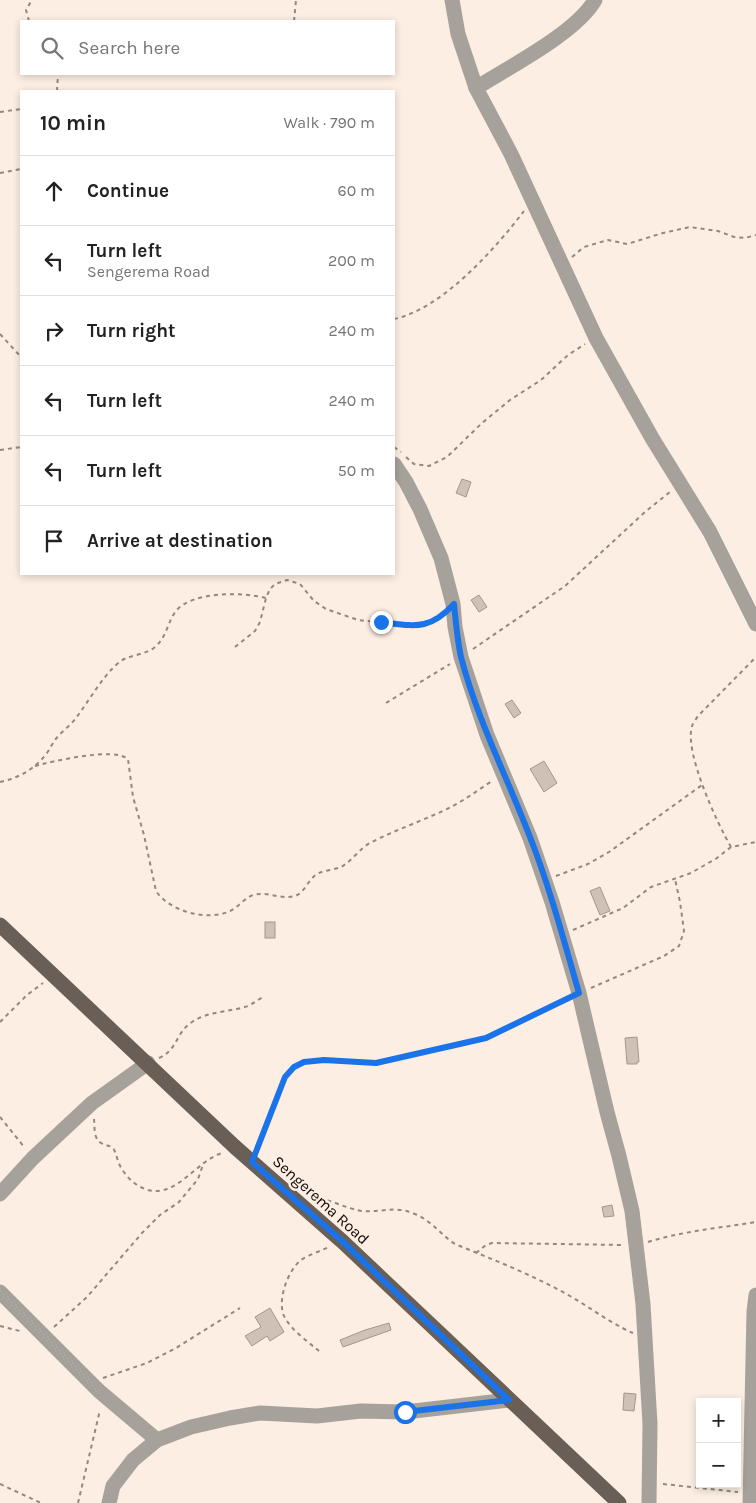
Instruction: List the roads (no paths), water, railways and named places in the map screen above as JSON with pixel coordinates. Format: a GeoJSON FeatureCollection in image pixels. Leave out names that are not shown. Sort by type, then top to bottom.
{"type":"FeatureCollection","features":[{"type":"Feature","properties":{"kind":"main road","name":"Sengerema Road"},"geometry":{"type":"LineString","coordinates":[[0,925],[252,1162],[343,1242],[619,1503]]}},
{"type":"Feature","properties":{"kind":"street"},"geometry":{"type":"LineString","coordinates":[[452,0],[458,34],[476,88],[511,154],[596,338],[680,485],[710,532],[756,624]]}},
{"type":"Feature","properties":{"kind":"street"},"geometry":{"type":"LineString","coordinates":[[476,88],[568,29],[590,8],[594,0]]}},
{"type":"Feature","properties":{"kind":"street"},"geometry":{"type":"LineString","coordinates":[[395,466],[406,482],[420,510],[441,558],[454,604],[455,627],[461,658],[487,735],[530,838],[579,993],[632,1211],[637,1245],[646,1339],[650,1424],[649,1503]]}},
{"type":"Feature","properties":{"kind":"street"},"geometry":{"type":"LineString","coordinates":[[0,1194],[33,1158],[92,1103],[148,1064]]}},
{"type":"Feature","properties":{"kind":"street"},"geometry":{"type":"LineString","coordinates":[[0,1292],[95,1387],[157,1440]]}},
{"type":"Feature","properties":{"kind":"street"},"geometry":{"type":"LineString","coordinates":[[750,1498],[756,1294]]}},
{"type":"Feature","properties":{"kind":"street"},"geometry":{"type":"LineString","coordinates":[[109,1503],[113,1486],[133,1460],[157,1440],[191,1427],[260,1413],[317,1416],[361,1411],[405,1412],[509,1400]]}}]}
